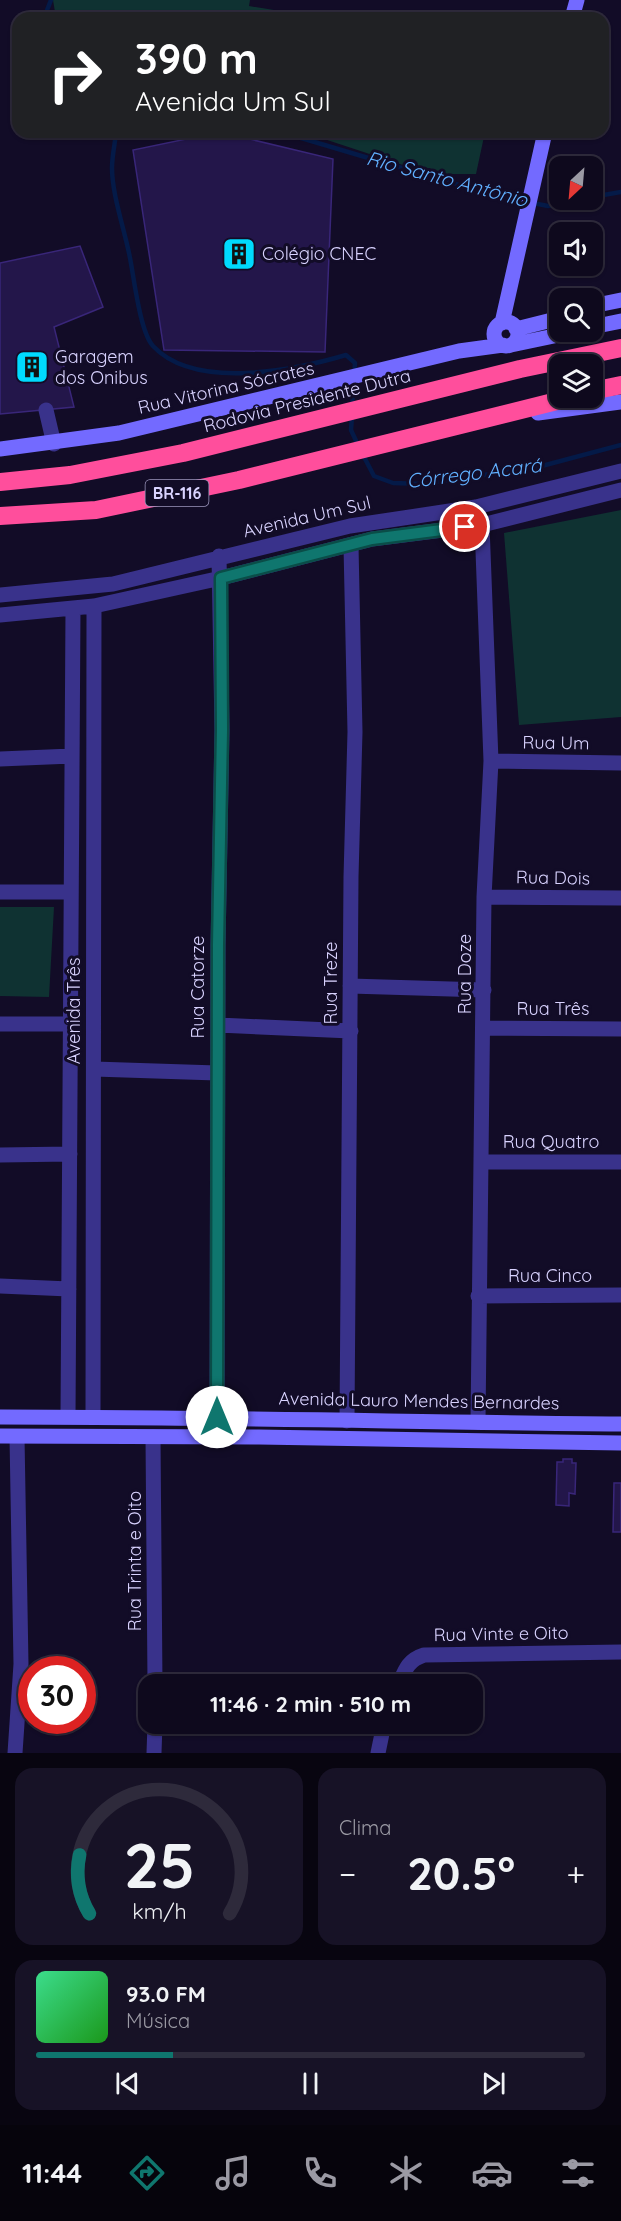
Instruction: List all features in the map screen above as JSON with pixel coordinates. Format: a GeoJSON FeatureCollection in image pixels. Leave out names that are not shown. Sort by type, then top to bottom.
{"type":"FeatureCollection","features":[{"type":"Feature","properties":{"kind":"highway","name":"Rodovia Presidente Dutra"},"geometry":{"type":"LineString","coordinates":[[0,482],[112,468],[621,348]]}},
{"type":"Feature","properties":{"kind":"highway"},"geometry":{"type":"LineString","coordinates":[[603,389],[621,385]]}},
{"type":"Feature","properties":{"kind":"highway","name":"BR-116"},"geometry":{"type":"LineString","coordinates":[[0,516],[96,510],[352,454],[549,403]]}},
{"type":"Feature","properties":{"kind":"street"},"geometry":{"type":"LineString","coordinates":[[507,345],[497,342],[505,323],[544,138]]}},
{"type":"Feature","properties":{"kind":"street"},"geometry":{"type":"LineString","coordinates":[[603,304],[621,300]]}},
{"type":"Feature","properties":{"kind":"street"},"geometry":{"type":"LineString","coordinates":[[459,351],[505,323],[549,319]]}},
{"type":"Feature","properties":{"kind":"street"},"geometry":{"type":"LineString","coordinates":[[603,325],[621,321]]}},
{"type":"Feature","properties":{"kind":"street"},"geometry":{"type":"LineString","coordinates":[[505,323],[518,337],[507,345]]}},
{"type":"Feature","properties":{"kind":"street"},"geometry":{"type":"LineString","coordinates":[[459,351],[549,337]]}},
{"type":"Feature","properties":{"kind":"street","name":"Rua Vitorina Sócrates"},"geometry":{"type":"LineString","coordinates":[[0,448],[54,444],[130,430],[459,351]]}},
{"type":"Feature","properties":{"kind":"street"},"geometry":{"type":"LineString","coordinates":[[493,418],[621,402]]}},
{"type":"Feature","properties":{"kind":"street"},"geometry":{"type":"LineString","coordinates":[[46,410],[54,444]]}},
{"type":"Feature","properties":{"kind":"street","name":"Avenida Um Sul"},"geometry":{"type":"LineString","coordinates":[[7,595],[113,584],[219,556],[267,547],[350,526],[476,507],[621,471]]}},
{"type":"Feature","properties":{"kind":"street","name":"Avenida Um Sul"},"geometry":{"type":"LineString","coordinates":[[6,614],[94,606],[221,578],[372,539],[482,525],[621,490]]}},
{"type":"Feature","properties":{"kind":"street","name":"Rua Doze"},"geometry":{"type":"LineString","coordinates":[[478,1422],[484,897],[491,761],[482,525]]}},
{"type":"Feature","properties":{"kind":"street","name":"Rua Treze"},"geometry":{"type":"LineString","coordinates":[[347,1421],[350,986],[355,732],[351,546]]}},
{"type":"Feature","properties":{"kind":"street"},"geometry":{"type":"LineString","coordinates":[[267,547],[272,565]]}},
{"type":"Feature","properties":{"kind":"street","name":"Rua Catorze"},"geometry":{"type":"LineString","coordinates":[[217,1417],[217,1073],[222,730],[219,556]]}},
{"type":"Feature","properties":{"kind":"street"},"geometry":{"type":"LineString","coordinates":[[158,573],[160,591]]}},
{"type":"Feature","properties":{"kind":"street"},"geometry":{"type":"LineString","coordinates":[[6,614],[7,595]]}},
{"type":"Feature","properties":{"kind":"street","name":"Avenida Três"},"geometry":{"type":"LineString","coordinates":[[93,1417],[94,606]]}},
{"type":"Feature","properties":{"kind":"street","name":"Avenida Três"},"geometry":{"type":"LineString","coordinates":[[68,1416],[73,609]]}},
{"type":"Feature","properties":{"kind":"street"},"geometry":{"type":"LineString","coordinates":[[72,703],[94,700]]}},
{"type":"Feature","properties":{"kind":"street"},"geometry":{"type":"LineString","coordinates":[[0,759],[72,756]]}},
{"type":"Feature","properties":{"kind":"street","name":"Rua Um"},"geometry":{"type":"LineString","coordinates":[[491,761],[621,763]]}},
{"type":"Feature","properties":{"kind":"street"},"geometry":{"type":"LineString","coordinates":[[72,834],[94,834]]}},
{"type":"Feature","properties":{"kind":"street"},"geometry":{"type":"LineString","coordinates":[[0,892],[71,892]]}},
{"type":"Feature","properties":{"kind":"street","name":"Rua Dois"},"geometry":{"type":"LineString","coordinates":[[484,897],[621,898]]}},
{"type":"Feature","properties":{"kind":"street"},"geometry":{"type":"LineString","coordinates":[[71,943],[94,940]]}},
{"type":"Feature","properties":{"kind":"street"},"geometry":{"type":"LineString","coordinates":[[350,986],[484,990]]}},
{"type":"Feature","properties":{"kind":"street"},"geometry":{"type":"LineString","coordinates":[[0,1024],[70,1024]]}},
{"type":"Feature","properties":{"kind":"street"},"geometry":{"type":"LineString","coordinates":[[218,1025],[351,1031]]}},
{"type":"Feature","properties":{"kind":"street","name":"Rua Três"},"geometry":{"type":"LineString","coordinates":[[484,1028],[621,1029]]}},
{"type":"Feature","properties":{"kind":"street"},"geometry":{"type":"LineString","coordinates":[[94,1069],[217,1073]]}},
{"type":"Feature","properties":{"kind":"street"},"geometry":{"type":"LineString","coordinates":[[70,1109],[94,1109]]}},
{"type":"Feature","properties":{"kind":"street"},"geometry":{"type":"LineString","coordinates":[[0,1155],[70,1154]]}},
{"type":"Feature","properties":{"kind":"street","name":"Rua Quatro"},"geometry":{"type":"LineString","coordinates":[[482,1162],[621,1162]]}},
{"type":"Feature","properties":{"kind":"street"},"geometry":{"type":"LineString","coordinates":[[69,1231],[93,1231]]}},
{"type":"Feature","properties":{"kind":"street"},"geometry":{"type":"LineString","coordinates":[[0,1286],[69,1289]]}},
{"type":"Feature","properties":{"kind":"street","name":"Rua Cinco"},"geometry":{"type":"LineString","coordinates":[[478,1296],[621,1295]]}},
{"type":"Feature","properties":{"kind":"street"},"geometry":{"type":"LineString","coordinates":[[68,1342],[93,1342]]}},
{"type":"Feature","properties":{"kind":"street"},"geometry":{"type":"LineString","coordinates":[[68,1416],[68,1436]]}},
{"type":"Feature","properties":{"kind":"street","name":"Avenida Lauro Mendes Bernardes"},"geometry":{"type":"LineString","coordinates":[[0,1418],[217,1417],[621,1424]]}},
{"type":"Feature","properties":{"kind":"street"},"geometry":{"type":"LineString","coordinates":[[111,1419],[112,1438]]}},
{"type":"Feature","properties":{"kind":"street"},"geometry":{"type":"LineString","coordinates":[[291,1419],[291,1438]]}},
{"type":"Feature","properties":{"kind":"street"},"geometry":{"type":"LineString","coordinates":[[412,1422],[412,1441]]}},
{"type":"Feature","properties":{"kind":"street"},"geometry":{"type":"LineString","coordinates":[[0,1436],[621,1443]]}},
{"type":"Feature","properties":{"kind":"street"},"geometry":{"type":"LineString","coordinates":[[15,1753],[21,1664],[17,1437]]}},
{"type":"Feature","properties":{"kind":"street","name":"Rua Trinta e Oito"},"geometry":{"type":"LineString","coordinates":[[153,1437],[155,1674]]}},
{"type":"Feature","properties":{"kind":"street","name":"Rua Vinte e Oito"},"geometry":{"type":"LineString","coordinates":[[403,1674],[407,1665],[414,1658],[424,1655],[621,1652]]}},
{"type":"Feature","properties":{"kind":"street"},"geometry":{"type":"LineString","coordinates":[[154,1753],[155,1734]]}},
{"type":"Feature","properties":{"kind":"street"},"geometry":{"type":"LineString","coordinates":[[378,1753],[382,1734]]}},
{"type":"Feature","properties":{"kind":"green space"},"geometry":{"type":"Polygon","coordinates":[[[53,0],[250,0],[249,6],[286,12],[55,12],[53,0]]]}},
{"type":"Feature","properties":{"kind":"green space"},"geometry":{"type":"Polygon","coordinates":[[[321,138],[484,138],[476,174],[430,174],[321,138]]]}},
{"type":"Feature","properties":{"kind":"green space"},"geometry":{"type":"Polygon","coordinates":[[[621,510],[621,717],[519,725],[504,533],[621,510]]]}},
{"type":"Feature","properties":{"kind":"green space"},"geometry":{"type":"Polygon","coordinates":[[[0,907],[54,907],[49,997],[0,996],[0,907]]]}},
{"type":"Feature","properties":{"kind":"building","name":"Colégio CNEC"},"geometry":{"type":"Polygon","coordinates":[[[191,138],[245,138],[333,159],[325,352],[164,350],[133,150],[191,138]]]}},
{"type":"Feature","properties":{"kind":"building","name":"Garagem dos Onibus"},"geometry":{"type":"Polygon","coordinates":[[[80,246],[103,307],[54,327],[74,407],[0,414],[0,263],[80,246]]]}},
{"type":"Feature","properties":{"kind":"building"},"geometry":{"type":"Polygon","coordinates":[[[563,1459],[572,1459],[572,1463],[576,1463],[575,1494],[569,1493],[569,1506],[556,1505],[557,1462],[563,1462],[563,1459]]]}},
{"type":"Feature","properties":{"kind":"building"},"geometry":{"type":"Polygon","coordinates":[[[614,1483],[621,1483],[621,1532],[613,1532],[614,1483]]]}},
{"type":"Feature","properties":{"kind":"waterway","name":"Rio Santo Antônio"},"geometry":{"type":"LineString","coordinates":[[46,12],[51,0]]}},
{"type":"Feature","properties":{"kind":"waterway","name":"Córrego Acará"},"geometry":{"type":"LineString","coordinates":[[115,138],[112,164],[114,190],[128,247],[141,317],[148,339],[153,346],[171,360],[219,373],[274,371],[346,355],[355,363],[352,407]]}},
{"type":"Feature","properties":{"kind":"waterway","name":"Rio Santo Antônio"},"geometry":{"type":"LineString","coordinates":[[301,138],[496,196],[549,206]]}},
{"type":"Feature","properties":{"kind":"waterway","name":"Rio Santo Antônio"},"geometry":{"type":"LineString","coordinates":[[603,195],[621,192]]}},
{"type":"Feature","properties":{"kind":"waterway","name":"Córrego Acará"},"geometry":{"type":"LineString","coordinates":[[352,416],[351,430],[358,445]]}},
{"type":"Feature","properties":{"kind":"waterway","name":"Córrego Acará"},"geometry":{"type":"LineString","coordinates":[[363,455],[374,476],[393,483],[423,484],[538,467],[621,445]]}},
{"type":"Feature","properties":{"kind":"place","name":"Colégio CNEC"},"geometry":{"type":"Point","coordinates":[239,254]}},
{"type":"Feature","properties":{"kind":"place","name":"Garagem dos Onibus"},"geometry":{"type":"Point","coordinates":[32,367]}},
{"type":"Feature","properties":{"kind":"route"},"geometry":{"type":"LineString","coordinates":[[217,1417],[217,1073],[223,627],[221,578],[372,539],[465,527]]}}]}
